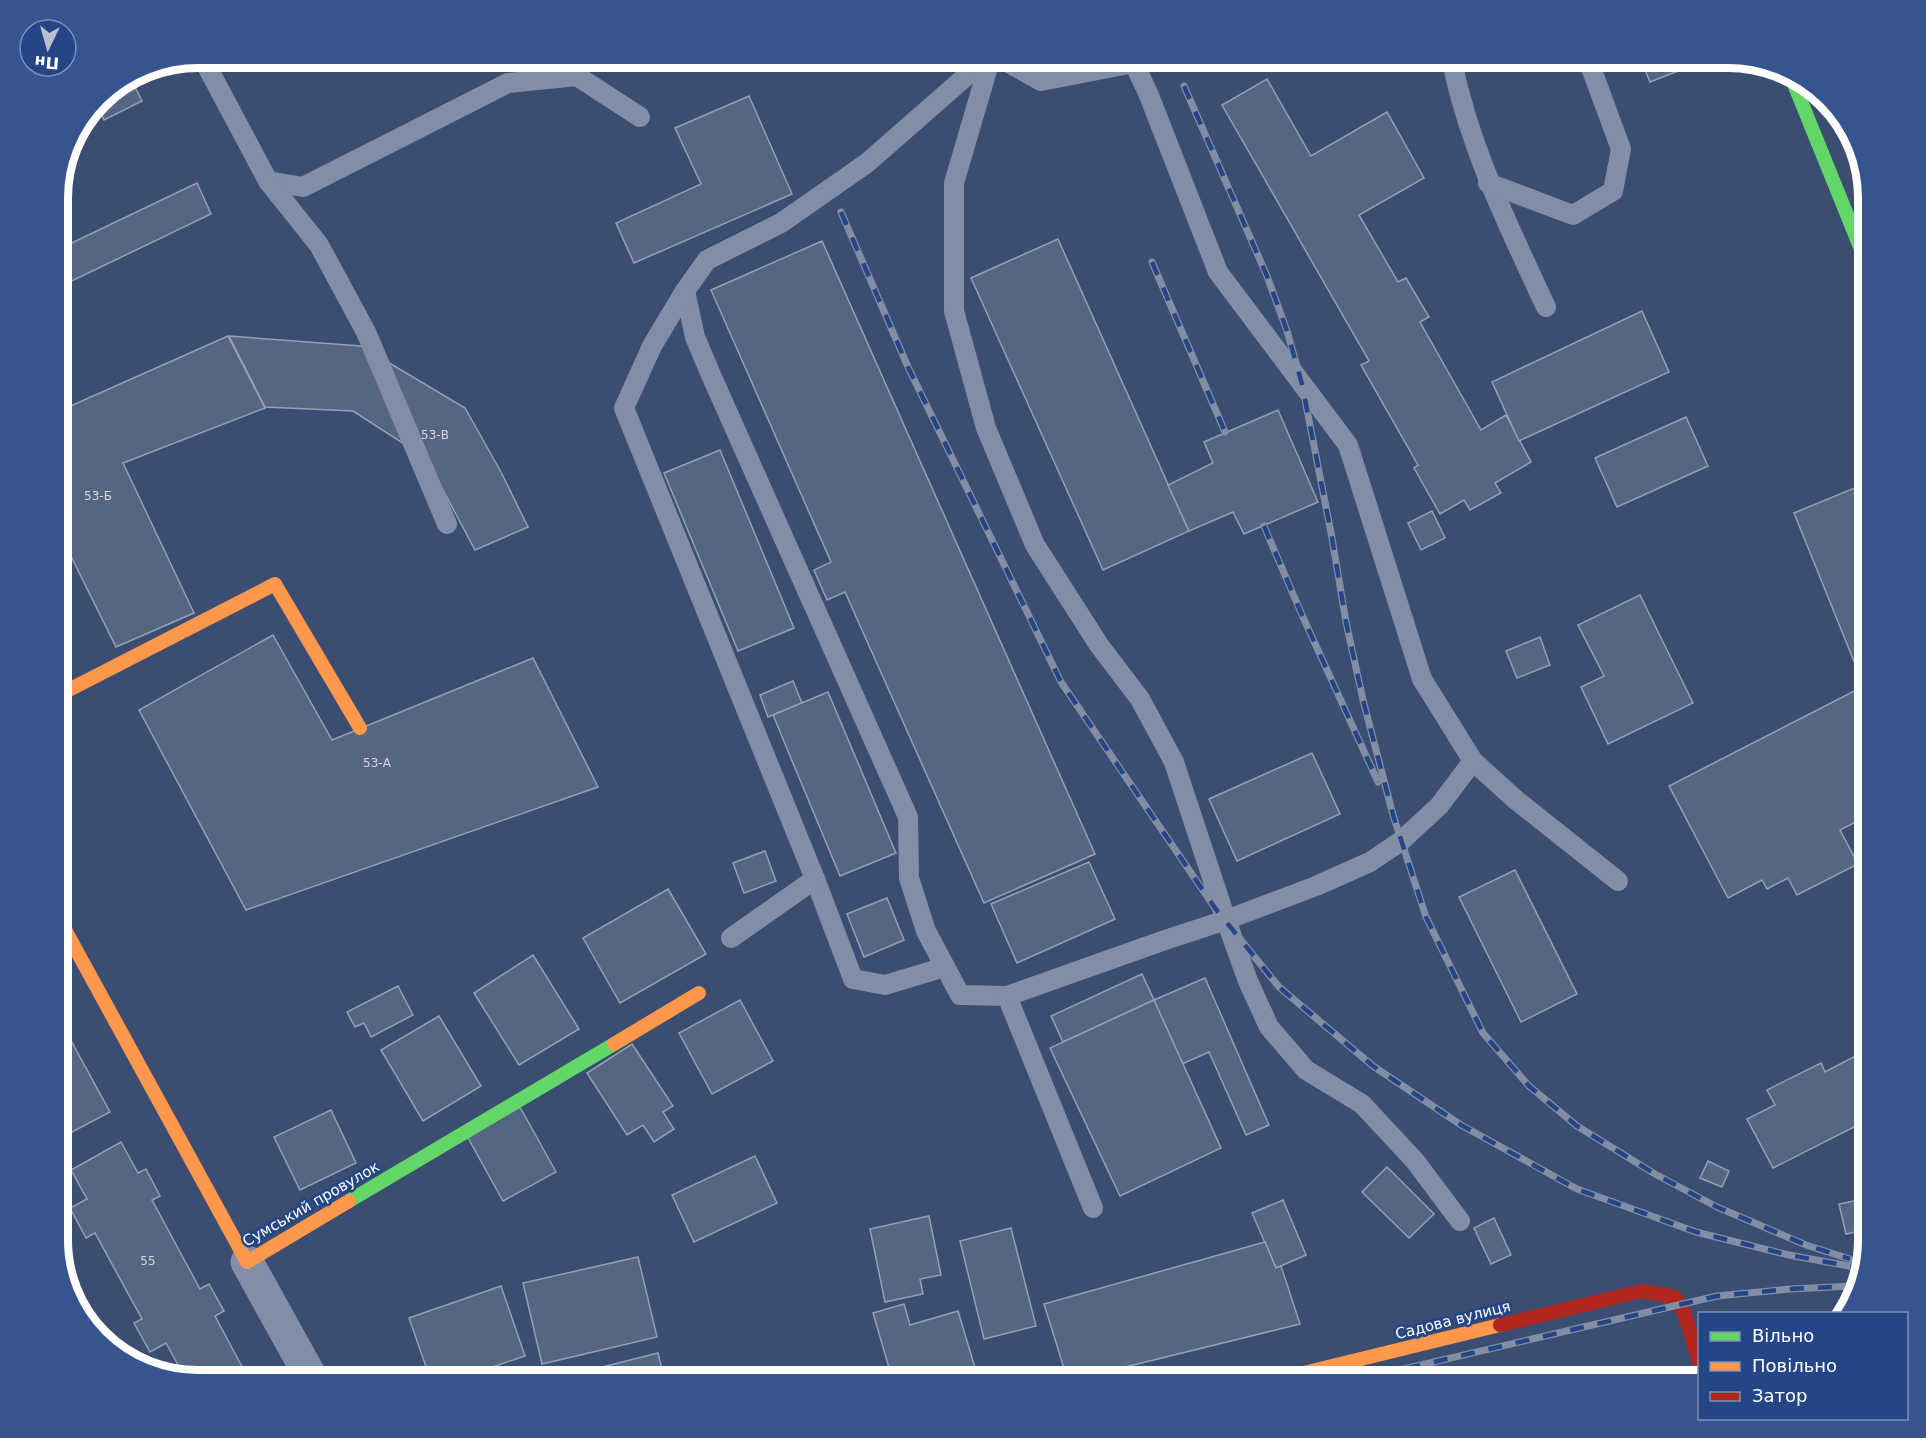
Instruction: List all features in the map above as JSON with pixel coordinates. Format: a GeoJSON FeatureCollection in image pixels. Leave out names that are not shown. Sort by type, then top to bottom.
{"type":"FeatureCollection","features":[{"type":"Feature","properties":{"kind":"street"},"geometry":{"type":"LineString","coordinates":[[1795,86],[1858,242]]}},
{"type":"Feature","properties":{"kind":"street"},"geometry":{"type":"LineString","coordinates":[[68,690],[275,584],[360,729]]}},
{"type":"Feature","properties":{"kind":"street","name":"Сумський провулок"},"geometry":{"type":"LineString","coordinates":[[68,935],[247,1262],[699,993]]}},
{"type":"Feature","properties":{"kind":"street"},"geometry":{"type":"LineString","coordinates":[[247,1262],[308,1370]]}},
{"type":"Feature","properties":{"kind":"street","name":"Садова вулиця"},"geometry":{"type":"LineString","coordinates":[[1316,1370],[1642,1291],[1675,1297],[1685,1315],[1698,1358]]}},
{"type":"Feature","properties":{"kind":"lane"},"geometry":{"type":"LineString","coordinates":[[208,68],[268,181],[319,245],[366,332],[447,524]]}},
{"type":"Feature","properties":{"kind":"lane"},"geometry":{"type":"LineString","coordinates":[[945,967],[885,985],[853,979],[815,879],[624,408],[652,346],[685,291],[707,260],[781,223],[867,163],[976,68]]}},
{"type":"Feature","properties":{"kind":"lane"},"geometry":{"type":"LineString","coordinates":[[986,68],[954,183],[954,311],[986,429],[1035,545],[1099,645],[1140,699],[1174,762],[1226,920],[1248,981],[1269,1027],[1306,1070],[1362,1104],[1415,1161],[1460,1221]]}},
{"type":"Feature","properties":{"kind":"lane"},"geometry":{"type":"LineString","coordinates":[[1018,68],[1041,81],[1099,68]]}},
{"type":"Feature","properties":{"kind":"lane"},"geometry":{"type":"LineString","coordinates":[[1141,68],[1148,93],[1218,272],[1348,445],[1422,679],[1473,761],[1516,800],[1618,881]]}},
{"type":"Feature","properties":{"kind":"lane"},"geometry":{"type":"LineString","coordinates":[[1453,68],[1458,94],[1488,183],[1546,307]]}},
{"type":"Feature","properties":{"kind":"lane"},"geometry":{"type":"LineString","coordinates":[[1488,183],[1573,215],[1613,191],[1621,149],[1591,68]]}},
{"type":"Feature","properties":{"kind":"lane"},"geometry":{"type":"LineString","coordinates":[[268,181],[303,186],[508,83],[577,76],[640,117]]}},
{"type":"Feature","properties":{"kind":"lane"},"geometry":{"type":"LineString","coordinates":[[685,291],[695,337],[711,375],[908,818],[909,878],[926,931],[960,995],[1007,996],[1165,939],[1226,920],[1316,886],[1370,862],[1401,841],[1439,806],[1473,761]]}},
{"type":"Feature","properties":{"kind":"lane"},"geometry":{"type":"LineString","coordinates":[[731,938],[815,879]]}},
{"type":"Feature","properties":{"kind":"lane"},"geometry":{"type":"LineString","coordinates":[[1007,996],[1093,1208]]}},
{"type":"Feature","properties":{"kind":"building"},"geometry":{"type":"Polygon","coordinates":[[[1644,68],[1686,68],[1650,82],[1644,68]]]}},
{"type":"Feature","properties":{"kind":"building"},"geometry":{"type":"Polygon","coordinates":[[[1267,79],[1311,156],[1387,112],[1424,178],[1359,215],[1398,282],[1406,278],[1429,317],[1420,322],[1481,430],[1506,415],[1531,462],[1495,483],[1501,493],[1470,510],[1464,500],[1440,514],[1414,468],[1418,465],[1361,365],[1369,361],[1222,105],[1267,79]]]}},
{"type":"Feature","properties":{"kind":"building"},"geometry":{"type":"Polygon","coordinates":[[[134,85],[142,101],[104,120],[100,112],[118,94],[134,85]]]}},
{"type":"Feature","properties":{"kind":"building"},"geometry":{"type":"Polygon","coordinates":[[[749,96],[792,194],[634,263],[616,223],[701,184],[675,128],[749,96]]]}},
{"type":"Feature","properties":{"kind":"building"},"geometry":{"type":"Polygon","coordinates":[[[197,183],[211,214],[68,283],[68,245],[197,183]]]}},
{"type":"Feature","properties":{"kind":"building"},"geometry":{"type":"Polygon","coordinates":[[[1058,239],[1189,531],[1103,570],[971,278],[1058,239]]]}},
{"type":"Feature","properties":{"kind":"building"},"geometry":{"type":"Polygon","coordinates":[[[822,241],[1095,854],[984,903],[845,592],[827,600],[814,570],[831,562],[711,290],[822,241]]]}},
{"type":"Feature","properties":{"kind":"building"},"geometry":{"type":"Polygon","coordinates":[[[1642,311],[1669,372],[1519,441],[1492,382],[1642,311]]]}},
{"type":"Feature","properties":{"kind":"building"},"geometry":{"type":"Polygon","coordinates":[[[228,336],[265,408],[123,463],[194,613],[116,647],[68,550],[68,407],[228,336]]]}},
{"type":"Feature","properties":{"kind":"building"},"geometry":{"type":"Polygon","coordinates":[[[229,336],[361,346],[465,408],[501,472],[528,527],[475,550],[426,458],[353,411],[265,407],[229,336]]]}},
{"type":"Feature","properties":{"kind":"building"},"geometry":{"type":"Polygon","coordinates":[[[1278,410],[1318,502],[1244,534],[1233,512],[1189,531],[1168,485],[1213,463],[1204,442],[1278,410]]]}},
{"type":"Feature","properties":{"kind":"building"},"geometry":{"type":"Polygon","coordinates":[[[1686,417],[1708,466],[1617,507],[1595,458],[1686,417]]]}},
{"type":"Feature","properties":{"kind":"building"},"geometry":{"type":"Polygon","coordinates":[[[720,450],[794,628],[738,651],[664,473],[720,450]]]}},
{"type":"Feature","properties":{"kind":"building"},"geometry":{"type":"Polygon","coordinates":[[[1858,487],[1858,671],[1794,513],[1858,487]]]}},
{"type":"Feature","properties":{"kind":"building"},"geometry":{"type":"Polygon","coordinates":[[[1432,511],[1445,538],[1421,550],[1408,523],[1432,511]]]}},
{"type":"Feature","properties":{"kind":"building"},"geometry":{"type":"Polygon","coordinates":[[[1640,595],[1693,703],[1608,744],[1581,687],[1604,676],[1578,625],[1640,595]]]}},
{"type":"Feature","properties":{"kind":"building"},"geometry":{"type":"Polygon","coordinates":[[[273,635],[332,740],[533,658],[598,787],[246,910],[139,710],[273,635]]]}},
{"type":"Feature","properties":{"kind":"building"},"geometry":{"type":"Polygon","coordinates":[[[1540,637],[1550,665],[1517,678],[1506,651],[1540,637]]]}},
{"type":"Feature","properties":{"kind":"building"},"geometry":{"type":"Polygon","coordinates":[[[793,681],[802,703],[768,717],[760,695],[793,681]]]}},
{"type":"Feature","properties":{"kind":"building"},"geometry":{"type":"Polygon","coordinates":[[[1858,689],[1858,821],[1840,830],[1858,864],[1797,895],[1788,878],[1767,889],[1762,880],[1728,898],[1669,786],[1858,689]]]}},
{"type":"Feature","properties":{"kind":"building"},"geometry":{"type":"Polygon","coordinates":[[[828,692],[896,853],[840,876],[773,715],[828,692]]]}},
{"type":"Feature","properties":{"kind":"building"},"geometry":{"type":"Polygon","coordinates":[[[1312,753],[1340,814],[1237,861],[1209,799],[1312,753]]]}},
{"type":"Feature","properties":{"kind":"building"},"geometry":{"type":"Polygon","coordinates":[[[765,851],[776,881],[744,893],[733,863],[765,851]]]}},
{"type":"Feature","properties":{"kind":"building"},"geometry":{"type":"Polygon","coordinates":[[[1089,862],[1115,919],[1017,963],[991,904],[1089,862]]]}},
{"type":"Feature","properties":{"kind":"building"},"geometry":{"type":"Polygon","coordinates":[[[1515,870],[1577,994],[1521,1022],[1459,897],[1515,870]]]}},
{"type":"Feature","properties":{"kind":"building"},"geometry":{"type":"Polygon","coordinates":[[[668,889],[706,954],[620,1003],[583,938],[668,889]]]}},
{"type":"Feature","properties":{"kind":"building"},"geometry":{"type":"Polygon","coordinates":[[[887,898],[904,940],[864,957],[847,914],[887,898]]]}},
{"type":"Feature","properties":{"kind":"building"},"geometry":{"type":"Polygon","coordinates":[[[533,955],[579,1029],[519,1065],[474,993],[533,955]]]}},
{"type":"Feature","properties":{"kind":"building"},"geometry":{"type":"Polygon","coordinates":[[[1142,974],[1154,1000],[1063,1042],[1051,1016],[1142,974]]]}},
{"type":"Feature","properties":{"kind":"building"},"geometry":{"type":"Polygon","coordinates":[[[1205,978],[1269,1125],[1246,1135],[1209,1052],[1182,1064],[1154,1000],[1205,978]]]}},
{"type":"Feature","properties":{"kind":"building"},"geometry":{"type":"Polygon","coordinates":[[[398,986],[413,1015],[371,1037],[364,1023],[355,1027],[347,1012],[398,986]]]}},
{"type":"Feature","properties":{"kind":"building"},"geometry":{"type":"Polygon","coordinates":[[[740,1000],[773,1061],[712,1094],[679,1033],[740,1000]]]}},
{"type":"Feature","properties":{"kind":"building"},"geometry":{"type":"Polygon","coordinates":[[[1154,1000],[1221,1148],[1120,1196],[1050,1048],[1154,1000]]]}},
{"type":"Feature","properties":{"kind":"building"},"geometry":{"type":"Polygon","coordinates":[[[439,1016],[481,1086],[423,1121],[381,1050],[439,1016]]]}},
{"type":"Feature","properties":{"kind":"building"},"geometry":{"type":"Polygon","coordinates":[[[68,1035],[110,1112],[68,1134],[68,1035]]]}},
{"type":"Feature","properties":{"kind":"building"},"geometry":{"type":"Polygon","coordinates":[[[632,1044],[673,1106],[663,1112],[674,1129],[654,1142],[643,1125],[627,1135],[587,1073],[632,1044]]]}},
{"type":"Feature","properties":{"kind":"building"},"geometry":{"type":"Polygon","coordinates":[[[1858,1055],[1858,1135],[1854,1127],[1773,1168],[1747,1119],[1775,1105],[1767,1090],[1821,1063],[1825,1072],[1858,1055]]]}},
{"type":"Feature","properties":{"kind":"building"},"geometry":{"type":"Polygon","coordinates":[[[520,1107],[556,1172],[503,1201],[467,1136],[520,1107]]]}},
{"type":"Feature","properties":{"kind":"building"},"geometry":{"type":"Polygon","coordinates":[[[331,1110],[356,1163],[300,1190],[274,1137],[331,1110]]]}},
{"type":"Feature","properties":{"kind":"building"},"geometry":{"type":"Polygon","coordinates":[[[121,1142],[138,1173],[146,1169],[160,1196],[152,1200],[200,1289],[209,1284],[224,1311],[215,1316],[244,1370],[180,1369],[166,1343],[150,1352],[134,1323],[142,1319],[95,1233],[86,1238],[70,1208],[87,1199],[71,1170],[121,1142]]]}},
{"type":"Feature","properties":{"kind":"building"},"geometry":{"type":"Polygon","coordinates":[[[755,1156],[777,1203],[694,1242],[672,1195],[755,1156]]]}},
{"type":"Feature","properties":{"kind":"building"},"geometry":{"type":"Polygon","coordinates":[[[1708,1161],[1729,1171],[1722,1187],[1700,1178],[1708,1161]]]}},
{"type":"Feature","properties":{"kind":"building"},"geometry":{"type":"Polygon","coordinates":[[[1387,1167],[1434,1214],[1409,1238],[1362,1192],[1387,1167]]]}},
{"type":"Feature","properties":{"kind":"building"},"geometry":{"type":"Polygon","coordinates":[[[1283,1200],[1306,1255],[1276,1268],[1252,1213],[1283,1200]]]}},
{"type":"Feature","properties":{"kind":"building"},"geometry":{"type":"Polygon","coordinates":[[[1858,1200],[1858,1231],[1846,1234],[1839,1204],[1858,1200]]]}},
{"type":"Feature","properties":{"kind":"building"},"geometry":{"type":"Polygon","coordinates":[[[929,1216],[941,1275],[920,1279],[923,1294],[885,1302],[870,1229],[929,1216]]]}},
{"type":"Feature","properties":{"kind":"building"},"geometry":{"type":"Polygon","coordinates":[[[1494,1218],[1511,1255],[1491,1264],[1474,1228],[1494,1218]]]}},
{"type":"Feature","properties":{"kind":"building"},"geometry":{"type":"Polygon","coordinates":[[[1011,1228],[1036,1326],[984,1339],[960,1241],[1011,1228]]]}},
{"type":"Feature","properties":{"kind":"building"},"geometry":{"type":"Polygon","coordinates":[[[1265,1242],[1276,1268],[1281,1266],[1300,1324],[1113,1370],[1065,1370],[1044,1304],[1265,1242]]]}},
{"type":"Feature","properties":{"kind":"building"},"geometry":{"type":"Polygon","coordinates":[[[638,1257],[657,1337],[542,1364],[523,1283],[638,1257]]]}},
{"type":"Feature","properties":{"kind":"building"},"geometry":{"type":"Polygon","coordinates":[[[501,1286],[525,1356],[484,1370],[427,1370],[409,1318],[501,1286]]]}},
{"type":"Feature","properties":{"kind":"building"},"geometry":{"type":"Polygon","coordinates":[[[904,1304],[910,1325],[958,1311],[976,1370],[890,1370],[873,1313],[904,1304]]]}},
{"type":"Feature","properties":{"kind":"building"},"geometry":{"type":"Polygon","coordinates":[[[658,1353],[662,1370],[594,1370],[658,1353]]]}},
{"type":"Feature","properties":{"kind":"railway"},"geometry":{"type":"LineString","coordinates":[[1184,86],[1267,276],[1287,331],[1302,384],[1346,622],[1363,700],[1393,815],[1426,917],[1483,1033],[1529,1086],[1577,1126],[1655,1174],[1717,1207],[1806,1245],[1850,1259]]}},
{"type":"Feature","properties":{"kind":"railway"},"geometry":{"type":"LineString","coordinates":[[841,212],[908,367],[1061,682],[1215,908],[1279,987],[1373,1066],[1461,1125],[1577,1189],[1696,1232],[1789,1255],[1856,1267]]}},
{"type":"Feature","properties":{"kind":"railway"},"geometry":{"type":"LineString","coordinates":[[1152,262],[1225,432]]}},
{"type":"Feature","properties":{"kind":"railway"},"geometry":{"type":"LineString","coordinates":[[1264,526],[1378,782]]}},
{"type":"Feature","properties":{"kind":"railway"},"geometry":{"type":"LineString","coordinates":[[1399,1370],[1717,1296],[1850,1286]]}},
{"type":"Feature","properties":{"kind":"traffic: fast"},"geometry":{"type":"LineString","coordinates":[[1795,86],[1858,242]]}},
{"type":"Feature","properties":{"kind":"traffic: fast"},"geometry":{"type":"LineString","coordinates":[[349,1201],[614,1044]]}},
{"type":"Feature","properties":{"kind":"traffic: slow"},"geometry":{"type":"LineString","coordinates":[[68,690],[275,584],[360,728]]}},
{"type":"Feature","properties":{"kind":"traffic: slow"},"geometry":{"type":"LineString","coordinates":[[68,935],[247,1262],[349,1201]]}},
{"type":"Feature","properties":{"kind":"traffic: slow"},"geometry":{"type":"LineString","coordinates":[[614,1044],[699,993]]}},
{"type":"Feature","properties":{"kind":"traffic: slow"},"geometry":{"type":"LineString","coordinates":[[1316,1370],[1500,1325]]}},
{"type":"Feature","properties":{"kind":"traffic: jam"},"geometry":{"type":"LineString","coordinates":[[1500,1325],[1642,1291],[1675,1297],[1685,1315],[1698,1358]]}}]}
